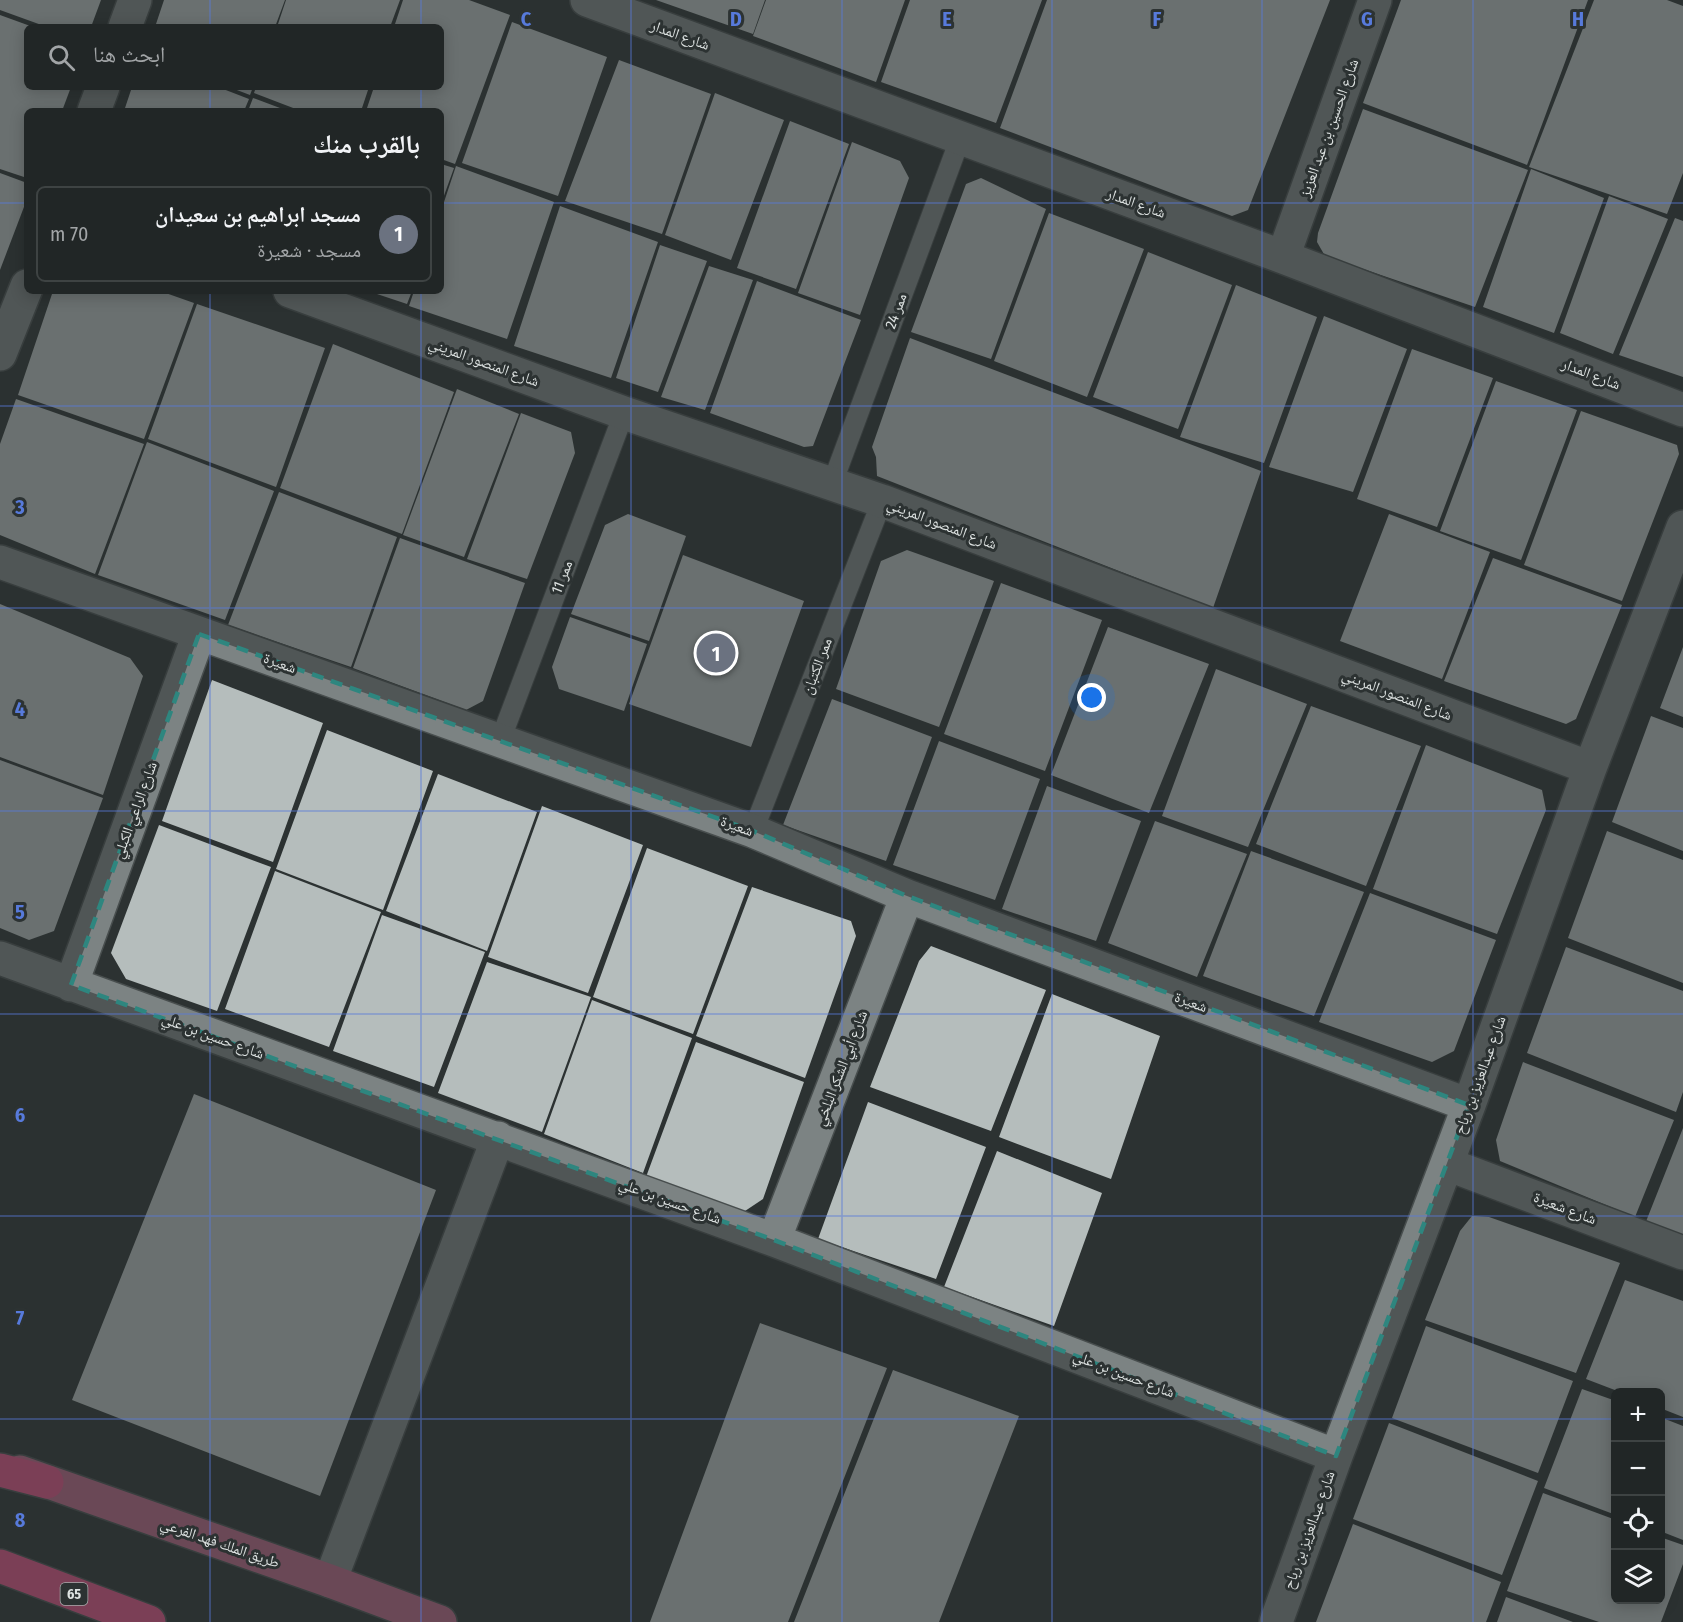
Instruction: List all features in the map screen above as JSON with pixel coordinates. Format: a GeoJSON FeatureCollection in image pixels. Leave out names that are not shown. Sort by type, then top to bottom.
{"type":"FeatureCollection","features":[{"type":"Feature","properties":{"kind":"highway"},"geometry":{"type":"LineString","coordinates":[[0,1470],[47,1482]]}},
{"type":"Feature","properties":{"kind":"highway","name":"65"},"geometry":{"type":"LineString","coordinates":[[0,1566],[149,1622]]}},
{"type":"Feature","properties":{"kind":"main road","name":"طريق الملك فهد الفرعي"},"geometry":{"type":"LineString","coordinates":[[0,1465],[440,1622]]}},
{"type":"Feature","properties":{"kind":"street"},"geometry":{"type":"LineString","coordinates":[[126,24],[135,0]]}},
{"type":"Feature","properties":{"kind":"street","name":"شارع المدار"},"geometry":{"type":"LineString","coordinates":[[587,0],[1282,256],[1683,410]]}},
{"type":"Feature","properties":{"kind":"street","name":"شارع الحسين بن عبد العزيز"},"geometry":{"type":"LineString","coordinates":[[1282,256],[1376,0]]}},
{"type":"Feature","properties":{"kind":"street"},"geometry":{"type":"LineString","coordinates":[[95,108],[102,90]]}},
{"type":"Feature","properties":{"kind":"street"},"geometry":{"type":"LineString","coordinates":[[0,354],[24,294]]}},
{"type":"Feature","properties":{"kind":"street","name":"شارع المنصور المريني"},"geometry":{"type":"LineString","coordinates":[[298,294],[624,413],[882,501],[1590,768]]}},
{"type":"Feature","properties":{"kind":"street","name":"شارع عبدالعزيز بن رباح"},"geometry":{"type":"LineString","coordinates":[[1275,1622],[1469,1105],[1590,768],[1683,527]]}},
{"type":"Feature","properties":{"kind":"street","name":"شعيرة"},"geometry":{"type":"LineString","coordinates":[[0,562],[753,831],[907,896],[1469,1105]]}},
{"type":"Feature","properties":{"kind":"street","name":"شارع الراعي الكبلي"},"geometry":{"type":"LineString","coordinates":[[71,985],[199,634]]}},
{"type":"Feature","properties":{"kind":"street","name":"شارع أبي الشكر البلخي"},"geometry":{"type":"LineString","coordinates":[[774,1240],[907,896]]}},
{"type":"Feature","properties":{"kind":"street","name":"شارع حسين بن علي"},"geometry":{"type":"LineString","coordinates":[[0,958],[774,1240],[1336,1456]]}},
{"type":"Feature","properties":{"kind":"street"},"geometry":{"type":"LineString","coordinates":[[330,1581],[498,1138]]}},
{"type":"Feature","properties":{"kind":"street","name":"شارع شعيرة"},"geometry":{"type":"LineString","coordinates":[[1447,1164],[1683,1253]]}},
{"type":"Feature","properties":{"kind":"lane","name":"ممر 24"},"geometry":{"type":"LineString","coordinates":[[832,484],[960,139]]}},
{"type":"Feature","properties":{"kind":"lane","name":"ممر 11"},"geometry":{"type":"LineString","coordinates":[[500,741],[624,413]]}},
{"type":"Feature","properties":{"kind":"lane","name":"ممر الكتبان"},"geometry":{"type":"LineString","coordinates":[[753,831],[882,501]]}},
{"type":"Feature","properties":{"kind":"highlighted area"},"geometry":{"type":"Polygon","coordinates":[[[199,634],[753,831],[907,896],[1469,1105],[1336,1456],[774,1240],[71,985],[199,634]]]}},
{"type":"Feature","properties":{"kind":"building"},"geometry":{"type":"Polygon","coordinates":[[[0,0],[101,0],[92,24],[39,24],[0,10],[0,0]]]}},
{"type":"Feature","properties":{"kind":"building"},"geometry":{"type":"Polygon","coordinates":[[[164,0],[285,0],[276,24],[156,24],[164,0]]]}},
{"type":"Feature","properties":{"kind":"building"},"geometry":{"type":"Polygon","coordinates":[[[286,0],[400,0],[391,24],[278,24],[286,0]]]}},
{"type":"Feature","properties":{"kind":"building"},"geometry":{"type":"Polygon","coordinates":[[[403,0],[469,0],[510,15],[455,164],[444,160],[444,108],[367,108],[373,90],[444,90],[444,24],[395,24],[403,0]]]}},
{"type":"Feature","properties":{"kind":"building"},"geometry":{"type":"Polygon","coordinates":[[[656,0],[765,0],[753,34],[656,0]]]}},
{"type":"Feature","properties":{"kind":"building"},"geometry":{"type":"Polygon","coordinates":[[[766,0],[905,0],[876,82],[753,36],[766,0]]]}},
{"type":"Feature","properties":{"kind":"building"},"geometry":{"type":"Polygon","coordinates":[[[910,0],[1042,0],[996,123],[881,82],[910,0]]]}},
{"type":"Feature","properties":{"kind":"building"},"geometry":{"type":"Polygon","coordinates":[[[1047,0],[1330,0],[1248,210],[1232,216],[1000,128],[1047,0]]]}},
{"type":"Feature","properties":{"kind":"building"},"geometry":{"type":"Polygon","coordinates":[[[1401,0],[1588,0],[1527,165],[1363,103],[1401,0]]]}},
{"type":"Feature","properties":{"kind":"building"},"geometry":{"type":"Polygon","coordinates":[[[1594,0],[1667,0],[1683,6],[1683,173],[1667,214],[1529,167],[1594,0]]]}},
{"type":"Feature","properties":{"kind":"building"},"geometry":{"type":"Polygon","coordinates":[[[0,15],[25,24],[24,90],[70,90],[63,108],[24,108],[24,177],[0,169],[0,15]]]}},
{"type":"Feature","properties":{"kind":"building"},"geometry":{"type":"Polygon","coordinates":[[[512,22],[607,57],[558,196],[462,163],[512,22]]]}},
{"type":"Feature","properties":{"kind":"building"},"geometry":{"type":"Polygon","coordinates":[[[619,60],[711,94],[662,234],[565,201],[619,60]]]}},
{"type":"Feature","properties":{"kind":"building"},"geometry":{"type":"Polygon","coordinates":[[[131,90],[226,90],[249,99],[245,108],[125,108],[131,90]]]}},
{"type":"Feature","properties":{"kind":"building"},"geometry":{"type":"Polygon","coordinates":[[[237,90],[252,90],[250,95],[237,90]]]}},
{"type":"Feature","properties":{"kind":"building"},"geometry":{"type":"Polygon","coordinates":[[[255,90],[368,90],[362,108],[293,108],[254,93],[255,90]]]}},
{"type":"Feature","properties":{"kind":"building"},"geometry":{"type":"Polygon","coordinates":[[[715,93],[784,120],[731,260],[665,235],[715,93]]]}},
{"type":"Feature","properties":{"kind":"building"},"geometry":{"type":"Polygon","coordinates":[[[253,98],[280,108],[249,108],[253,98]]]}},
{"type":"Feature","properties":{"kind":"building"},"geometry":{"type":"Polygon","coordinates":[[[1363,109],[1528,170],[1475,307],[1325,256],[1317,242],[1318,233],[1363,109]]]}},
{"type":"Feature","properties":{"kind":"building"},"geometry":{"type":"Polygon","coordinates":[[[790,121],[849,144],[796,289],[737,268],[790,121]]]}},
{"type":"Feature","properties":{"kind":"building"},"geometry":{"type":"Polygon","coordinates":[[[852,142],[900,161],[909,178],[860,315],[798,293],[852,142]]]}},
{"type":"Feature","properties":{"kind":"building"},"geometry":{"type":"Polygon","coordinates":[[[444,165],[454,168],[444,196],[444,165]]]}},
{"type":"Feature","properties":{"kind":"building"},"geometry":{"type":"Polygon","coordinates":[[[456,166],[554,202],[507,339],[409,306],[413,294],[444,294],[444,202],[456,166]]]}},
{"type":"Feature","properties":{"kind":"building"},"geometry":{"type":"Polygon","coordinates":[[[1531,169],[1604,198],[1554,333],[1483,307],[1531,169]]]}},
{"type":"Feature","properties":{"kind":"building"},"geometry":{"type":"Polygon","coordinates":[[[0,173],[24,182],[24,207],[0,270],[0,173]]]}},
{"type":"Feature","properties":{"kind":"building"},"geometry":{"type":"Polygon","coordinates":[[[981,178],[1046,209],[991,359],[911,332],[966,184],[981,178]]]}},
{"type":"Feature","properties":{"kind":"building"},"geometry":{"type":"Polygon","coordinates":[[[1609,196],[1668,219],[1613,354],[1560,333],[1609,196]]]}},
{"type":"Feature","properties":{"kind":"building"},"geometry":{"type":"Polygon","coordinates":[[[560,206],[658,242],[611,378],[514,346],[560,206]]]}},
{"type":"Feature","properties":{"kind":"building"},"geometry":{"type":"Polygon","coordinates":[[[1049,213],[1144,249],[1087,397],[994,361],[1049,213]]]}},
{"type":"Feature","properties":{"kind":"building"},"geometry":{"type":"Polygon","coordinates":[[[1675,218],[1683,221],[1683,377],[1619,355],[1675,218]]]}},
{"type":"Feature","properties":{"kind":"building"},"geometry":{"type":"Polygon","coordinates":[[[660,245],[707,261],[658,392],[616,378],[660,245]]]}},
{"type":"Feature","properties":{"kind":"building"},"geometry":{"type":"Polygon","coordinates":[[[1148,252],[1232,285],[1178,429],[1093,397],[1148,252]]]}},
{"type":"Feature","properties":{"kind":"building"},"geometry":{"type":"Polygon","coordinates":[[[709,266],[753,280],[705,410],[661,397],[709,266]]]}},
{"type":"Feature","properties":{"kind":"building"},"geometry":{"type":"Polygon","coordinates":[[[757,281],[861,320],[813,446],[804,447],[710,413],[757,281]]]}},
{"type":"Feature","properties":{"kind":"building"},"geometry":{"type":"Polygon","coordinates":[[[1236,285],[1317,317],[1264,463],[1180,437],[1236,285]]]}},
{"type":"Feature","properties":{"kind":"building"},"geometry":{"type":"Polygon","coordinates":[[[52,294],[168,294],[194,303],[144,439],[18,395],[52,294]]]}},
{"type":"Feature","properties":{"kind":"building"},"geometry":{"type":"Polygon","coordinates":[[[377,294],[411,294],[407,304],[377,294]]]}},
{"type":"Feature","properties":{"kind":"building"},"geometry":{"type":"Polygon","coordinates":[[[197,304],[325,348],[276,487],[148,439],[197,304]]]}},
{"type":"Feature","properties":{"kind":"building"},"geometry":{"type":"Polygon","coordinates":[[[1324,316],[1407,349],[1353,492],[1269,467],[1324,316]]]}},
{"type":"Feature","properties":{"kind":"building"},"geometry":{"type":"Polygon","coordinates":[[[910,338],[1261,471],[1213,608],[877,476],[876,457],[872,447],[910,338]]]}},
{"type":"Feature","properties":{"kind":"building"},"geometry":{"type":"Polygon","coordinates":[[[333,344],[454,392],[402,534],[280,488],[333,344]]]}},
{"type":"Feature","properties":{"kind":"building"},"geometry":{"type":"Polygon","coordinates":[[[1412,349],[1493,378],[1437,527],[1357,499],[1412,349]]]}},
{"type":"Feature","properties":{"kind":"building"},"geometry":{"type":"Polygon","coordinates":[[[1496,381],[1577,410],[1521,560],[1440,531],[1496,381]]]}},
{"type":"Feature","properties":{"kind":"building"},"geometry":{"type":"Polygon","coordinates":[[[457,389],[519,414],[464,557],[403,535],[457,389]]]}},
{"type":"Feature","properties":{"kind":"building"},"geometry":{"type":"Polygon","coordinates":[[[16,399],[144,444],[95,574],[0,535],[0,444],[16,399]]]}},
{"type":"Feature","properties":{"kind":"building"},"geometry":{"type":"Polygon","coordinates":[[[1581,411],[1677,445],[1679,454],[1622,601],[1524,565],[1581,411]]]}},
{"type":"Feature","properties":{"kind":"building"},"geometry":{"type":"Polygon","coordinates":[[[521,413],[571,432],[575,453],[527,579],[467,559],[521,413]]]}},
{"type":"Feature","properties":{"kind":"building"},"geometry":{"type":"Polygon","coordinates":[[[147,442],[274,491],[225,620],[98,575],[147,442]]]}},
{"type":"Feature","properties":{"kind":"building"},"geometry":{"type":"Polygon","coordinates":[[[279,492],[397,537],[351,667],[228,625],[279,492]]]}},
{"type":"Feature","properties":{"kind":"building"},"geometry":{"type":"Polygon","coordinates":[[[628,514],[686,536],[649,641],[571,614],[605,525],[628,514]]]}},
{"type":"Feature","properties":{"kind":"building"},"geometry":{"type":"Polygon","coordinates":[[[1389,514],[1490,552],[1442,679],[1340,641],[1389,514]]]}},
{"type":"Feature","properties":{"kind":"building"},"geometry":{"type":"Polygon","coordinates":[[[400,538],[525,583],[483,701],[466,710],[353,668],[400,538]]]}},
{"type":"Feature","properties":{"kind":"building"},"geometry":{"type":"Polygon","coordinates":[[[907,550],[994,581],[939,727],[836,689],[881,561],[907,550]]]}},
{"type":"Feature","properties":{"kind":"building"},"geometry":{"type":"Polygon","coordinates":[[[683,555],[804,601],[751,747],[629,704],[683,555]]]}},
{"type":"Feature","properties":{"kind":"building"},"geometry":{"type":"Polygon","coordinates":[[[1493,558],[1622,605],[1576,719],[1566,724],[1444,681],[1493,558]]]}},
{"type":"Feature","properties":{"kind":"building"},"geometry":{"type":"Polygon","coordinates":[[[1001,583],[1102,620],[1045,771],[944,734],[1001,583]]]}},
{"type":"Feature","properties":{"kind":"building"},"geometry":{"type":"Polygon","coordinates":[[[0,604],[130,658],[143,676],[103,795],[0,757],[0,604]]]}},
{"type":"Feature","properties":{"kind":"building"},"geometry":{"type":"Polygon","coordinates":[[[570,617],[647,644],[624,711],[559,689],[552,667],[570,617]]]}},
{"type":"Feature","properties":{"kind":"building"},"geometry":{"type":"Polygon","coordinates":[[[1108,627],[1209,664],[1149,813],[1051,775],[1108,627]]]}},
{"type":"Feature","properties":{"kind":"building"},"geometry":{"type":"Polygon","coordinates":[[[1683,647],[1683,717],[1660,708],[1683,647]]]}},
{"type":"Feature","properties":{"kind":"building"},"geometry":{"type":"Polygon","coordinates":[[[1216,669],[1307,704],[1248,847],[1162,816],[1216,669]]]}},
{"type":"Feature","properties":{"kind":"building"},"geometry":{"type":"Polygon","coordinates":[[[212,680],[323,723],[273,862],[162,821],[212,680]]]}},
{"type":"Feature","properties":{"kind":"building"},"geometry":{"type":"Polygon","coordinates":[[[832,699],[932,737],[886,861],[783,825],[832,699]]]}},
{"type":"Feature","properties":{"kind":"building"},"geometry":{"type":"Polygon","coordinates":[[[1311,706],[1421,746],[1366,886],[1256,844],[1311,706]]]}},
{"type":"Feature","properties":{"kind":"building"},"geometry":{"type":"Polygon","coordinates":[[[1651,716],[1683,728],[1683,851],[1612,822],[1651,716]]]}},
{"type":"Feature","properties":{"kind":"building"},"geometry":{"type":"Polygon","coordinates":[[[327,730],[433,771],[383,910],[276,869],[327,730]]]}},
{"type":"Feature","properties":{"kind":"building"},"geometry":{"type":"Polygon","coordinates":[[[939,741],[1040,779],[995,900],[893,865],[939,741]]]}},
{"type":"Feature","properties":{"kind":"building"},"geometry":{"type":"Polygon","coordinates":[[[1426,745],[1542,790],[1546,810],[1497,934],[1373,889],[1426,745]]]}},
{"type":"Feature","properties":{"kind":"building"},"geometry":{"type":"Polygon","coordinates":[[[0,760],[103,798],[54,931],[29,940],[0,928],[0,760]]]}},
{"type":"Feature","properties":{"kind":"building"},"geometry":{"type":"Polygon","coordinates":[[[438,774],[537,812],[487,951],[386,911],[438,774]]]}},
{"type":"Feature","properties":{"kind":"building"},"geometry":{"type":"Polygon","coordinates":[[[1047,786],[1141,821],[1096,941],[1002,909],[1047,786]]]}},
{"type":"Feature","properties":{"kind":"building"},"geometry":{"type":"Polygon","coordinates":[[[542,806],[643,845],[588,993],[488,957],[542,806]]]}},
{"type":"Feature","properties":{"kind":"building"},"geometry":{"type":"Polygon","coordinates":[[[1155,821],[1247,854],[1197,977],[1108,943],[1155,821]]]}},
{"type":"Feature","properties":{"kind":"building"},"geometry":{"type":"Polygon","coordinates":[[[159,825],[271,867],[217,1011],[126,979],[111,953],[159,825]]]}},
{"type":"Feature","properties":{"kind":"building"},"geometry":{"type":"Polygon","coordinates":[[[1607,831],[1683,860],[1683,983],[1568,938],[1607,831]]]}},
{"type":"Feature","properties":{"kind":"building"},"geometry":{"type":"Polygon","coordinates":[[[647,848],[748,886],[693,1034],[593,997],[647,848]]]}},
{"type":"Feature","properties":{"kind":"building"},"geometry":{"type":"Polygon","coordinates":[[[1251,851],[1364,892],[1314,1016],[1203,976],[1251,851]]]}},
{"type":"Feature","properties":{"kind":"building"},"geometry":{"type":"Polygon","coordinates":[[[275,871],[381,912],[329,1047],[225,1009],[275,871]]]}},
{"type":"Feature","properties":{"kind":"building"},"geometry":{"type":"Polygon","coordinates":[[[752,887],[851,921],[856,936],[805,1078],[696,1036],[752,887]]]}},
{"type":"Feature","properties":{"kind":"building"},"geometry":{"type":"Polygon","coordinates":[[[1370,893],[1496,940],[1454,1051],[1432,1062],[1319,1022],[1370,893]]]}},
{"type":"Feature","properties":{"kind":"building"},"geometry":{"type":"Polygon","coordinates":[[[382,915],[485,952],[434,1087],[333,1051],[382,915]]]}},
{"type":"Feature","properties":{"kind":"building"},"geometry":{"type":"Polygon","coordinates":[[[931,946],[1046,990],[991,1131],[870,1087],[919,961],[931,946]]]}},
{"type":"Feature","properties":{"kind":"building"},"geometry":{"type":"Polygon","coordinates":[[[1566,947],[1683,991],[1683,1092],[1676,1112],[1527,1053],[1566,947]]]}},
{"type":"Feature","properties":{"kind":"building"},"geometry":{"type":"Polygon","coordinates":[[[487,962],[591,997],[542,1132],[438,1093],[487,962]]]}},
{"type":"Feature","properties":{"kind":"building"},"geometry":{"type":"Polygon","coordinates":[[[1052,994],[1160,1036],[1111,1179],[999,1137],[1052,994]]]}},
{"type":"Feature","properties":{"kind":"building"},"geometry":{"type":"Polygon","coordinates":[[[592,1000],[692,1038],[643,1173],[544,1134],[592,1000]]]}},
{"type":"Feature","properties":{"kind":"building"},"geometry":{"type":"Polygon","coordinates":[[[696,1042],[804,1082],[763,1199],[742,1213],[646,1177],[696,1042]]]}},
{"type":"Feature","properties":{"kind":"building"},"geometry":{"type":"Polygon","coordinates":[[[1523,1062],[1674,1120],[1635,1217],[1500,1161],[1496,1140],[1523,1062]]]}},
{"type":"Feature","properties":{"kind":"building"},"geometry":{"type":"Polygon","coordinates":[[[194,1094],[436,1190],[320,1496],[72,1400],[194,1094]]]}},
{"type":"Feature","properties":{"kind":"building"},"geometry":{"type":"Polygon","coordinates":[[[868,1102],[986,1147],[936,1279],[818,1239],[868,1102]]]}},
{"type":"Feature","properties":{"kind":"building"},"geometry":{"type":"Polygon","coordinates":[[[1683,1128],[1683,1239],[1645,1224],[1683,1128]]]}},
{"type":"Feature","properties":{"kind":"building"},"geometry":{"type":"Polygon","coordinates":[[[997,1151],[1102,1193],[1054,1326],[944,1287],[997,1151]]]}},
{"type":"Feature","properties":{"kind":"building"},"geometry":{"type":"Polygon","coordinates":[[[1472,1216],[1489,1217],[1620,1263],[1576,1373],[1425,1320],[1460,1231],[1472,1216]]]}},
{"type":"Feature","properties":{"kind":"building"},"geometry":{"type":"Polygon","coordinates":[[[1625,1280],[1683,1301],[1683,1417],[1665,1410],[1665,1388],[1611,1389],[1586,1379],[1625,1280]]]}},
{"type":"Feature","properties":{"kind":"building"},"geometry":{"type":"Polygon","coordinates":[[[760,1323],[887,1368],[788,1622],[650,1622],[760,1323]]]}},
{"type":"Feature","properties":{"kind":"building"},"geometry":{"type":"Polygon","coordinates":[[[1426,1326],[1573,1381],[1538,1473],[1392,1418],[1426,1326]]]}},
{"type":"Feature","properties":{"kind":"building"},"geometry":{"type":"Polygon","coordinates":[[[893,1370],[1019,1416],[939,1622],[794,1622],[893,1370]]]}},
{"type":"Feature","properties":{"kind":"building"},"geometry":{"type":"Polygon","coordinates":[[[1582,1389],[1611,1399],[1611,1513],[1544,1488],[1582,1389]]]}},
{"type":"Feature","properties":{"kind":"building"},"geometry":{"type":"Polygon","coordinates":[[[1665,1419],[1683,1426],[1683,1540],[1665,1533],[1665,1419]]]}},
{"type":"Feature","properties":{"kind":"building"},"geometry":{"type":"Polygon","coordinates":[[[1389,1423],[1538,1481],[1502,1575],[1353,1519],[1389,1423]]]}},
{"type":"Feature","properties":{"kind":"building"},"geometry":{"type":"Polygon","coordinates":[[[1543,1493],[1611,1518],[1611,1604],[1665,1604],[1665,1539],[1683,1545],[1683,1564],[1661,1622],[1599,1622],[1507,1591],[1543,1493]]]}},
{"type":"Feature","properties":{"kind":"building"},"geometry":{"type":"Polygon","coordinates":[[[1353,1524],[1501,1582],[1486,1622],[1316,1622],[1353,1524]]]}},
{"type":"Feature","properties":{"kind":"building"},"geometry":{"type":"Polygon","coordinates":[[[1506,1597],[1573,1622],[1497,1622],[1506,1597]]]}},
{"type":"Feature","properties":{"kind":"place","name":"مسجد ابراهيم بن سعيدان"},"geometry":{"type":"Point","coordinates":[716,653]}}]}
